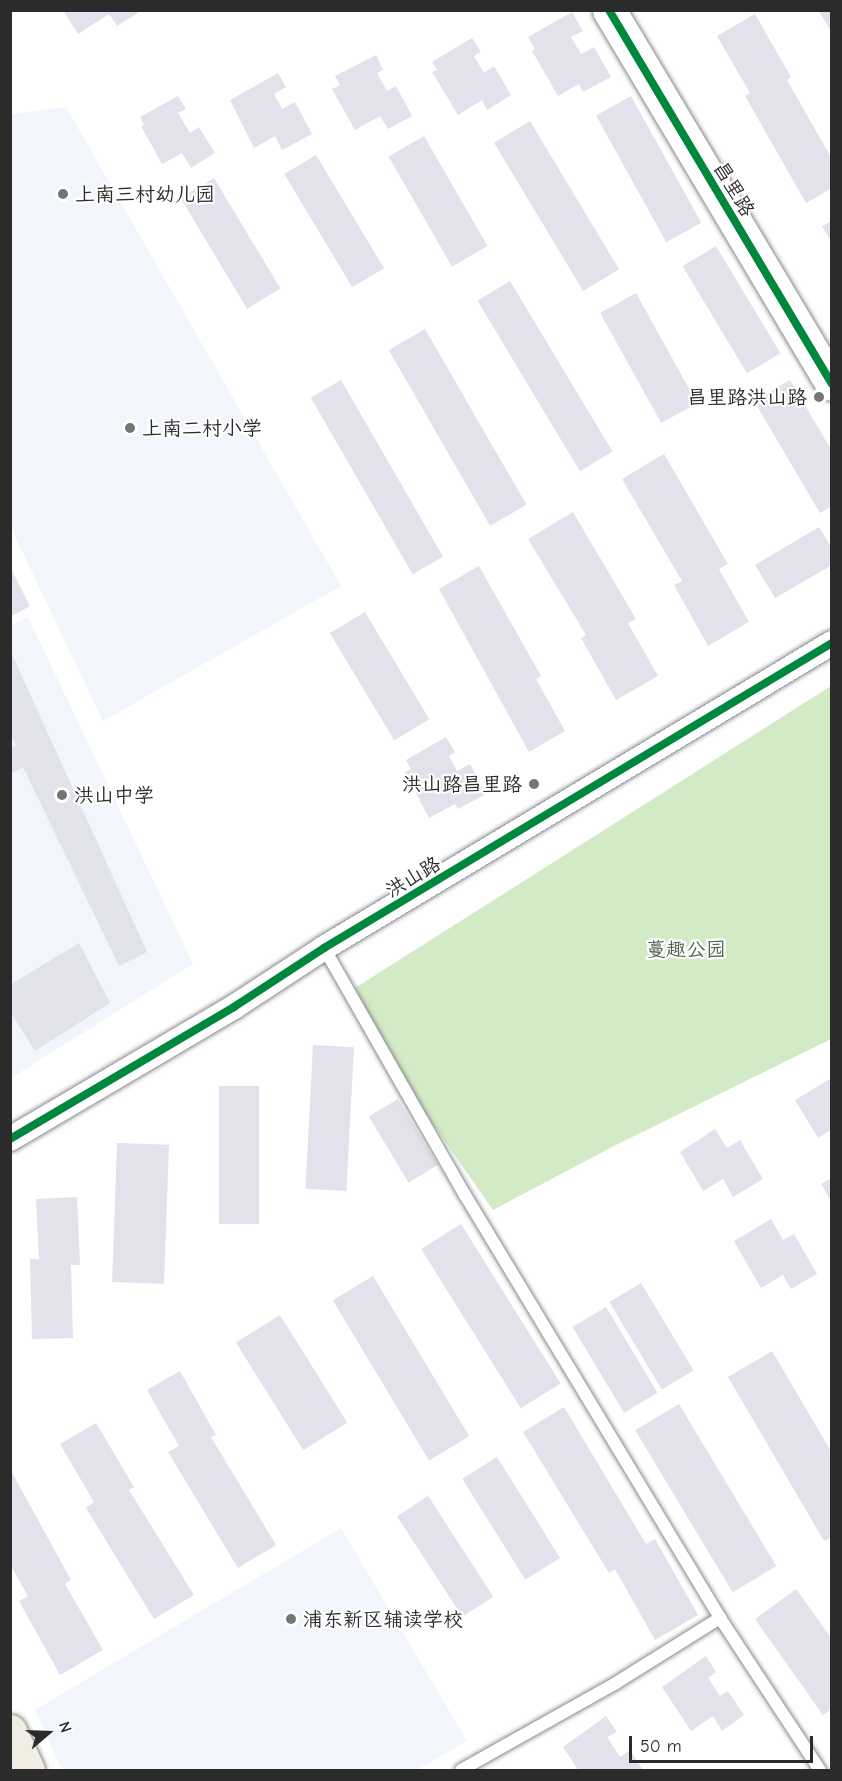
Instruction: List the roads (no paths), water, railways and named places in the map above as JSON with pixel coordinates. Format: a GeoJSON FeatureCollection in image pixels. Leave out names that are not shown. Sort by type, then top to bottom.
{"type":"FeatureCollection","features":[{"type":"Feature","properties":{"kind":"main road"},"geometry":{"type":"LineString","coordinates":[[10,1731],[28,1770]]}},
{"type":"Feature","properties":{"kind":"street","name":"昌里路"},"geometry":{"type":"LineString","coordinates":[[609,10],[831,384]]}},
{"type":"Feature","properties":{"kind":"street","name":"洪山路"},"geometry":{"type":"LineString","coordinates":[[10,1139],[234,1006],[324,948],[831,643]]}},
{"type":"Feature","properties":{"kind":"lane"},"geometry":{"type":"LineString","coordinates":[[324,948],[465,1195],[720,1618],[820,1770]]}},
{"type":"Feature","properties":{"kind":"lane"},"geometry":{"type":"LineString","coordinates":[[461,1770],[616,1683],[720,1618]]}},
{"type":"Feature","properties":{"kind":"place","name":"上南三村幼儿园"},"geometry":{"type":"Point","coordinates":[63,194]}},
{"type":"Feature","properties":{"kind":"place","name":"昌里路洪山路"},"geometry":{"type":"Point","coordinates":[819,397]}},
{"type":"Feature","properties":{"kind":"place","name":"上南二村小学"},"geometry":{"type":"Point","coordinates":[130,428]}},
{"type":"Feature","properties":{"kind":"place","name":"洪山路昌里路"},"geometry":{"type":"Point","coordinates":[534,784]}},
{"type":"Feature","properties":{"kind":"place","name":"洪山中学"},"geometry":{"type":"Point","coordinates":[62,795]}},
{"type":"Feature","properties":{"kind":"place","name":"浦东新区辅读学校"},"geometry":{"type":"Point","coordinates":[291,1619]}},
{"type":"Feature","properties":{"kind":"park label","name":"蔓趣公园"},"geometry":{"type":"Point","coordinates":[686,949]}}]}
